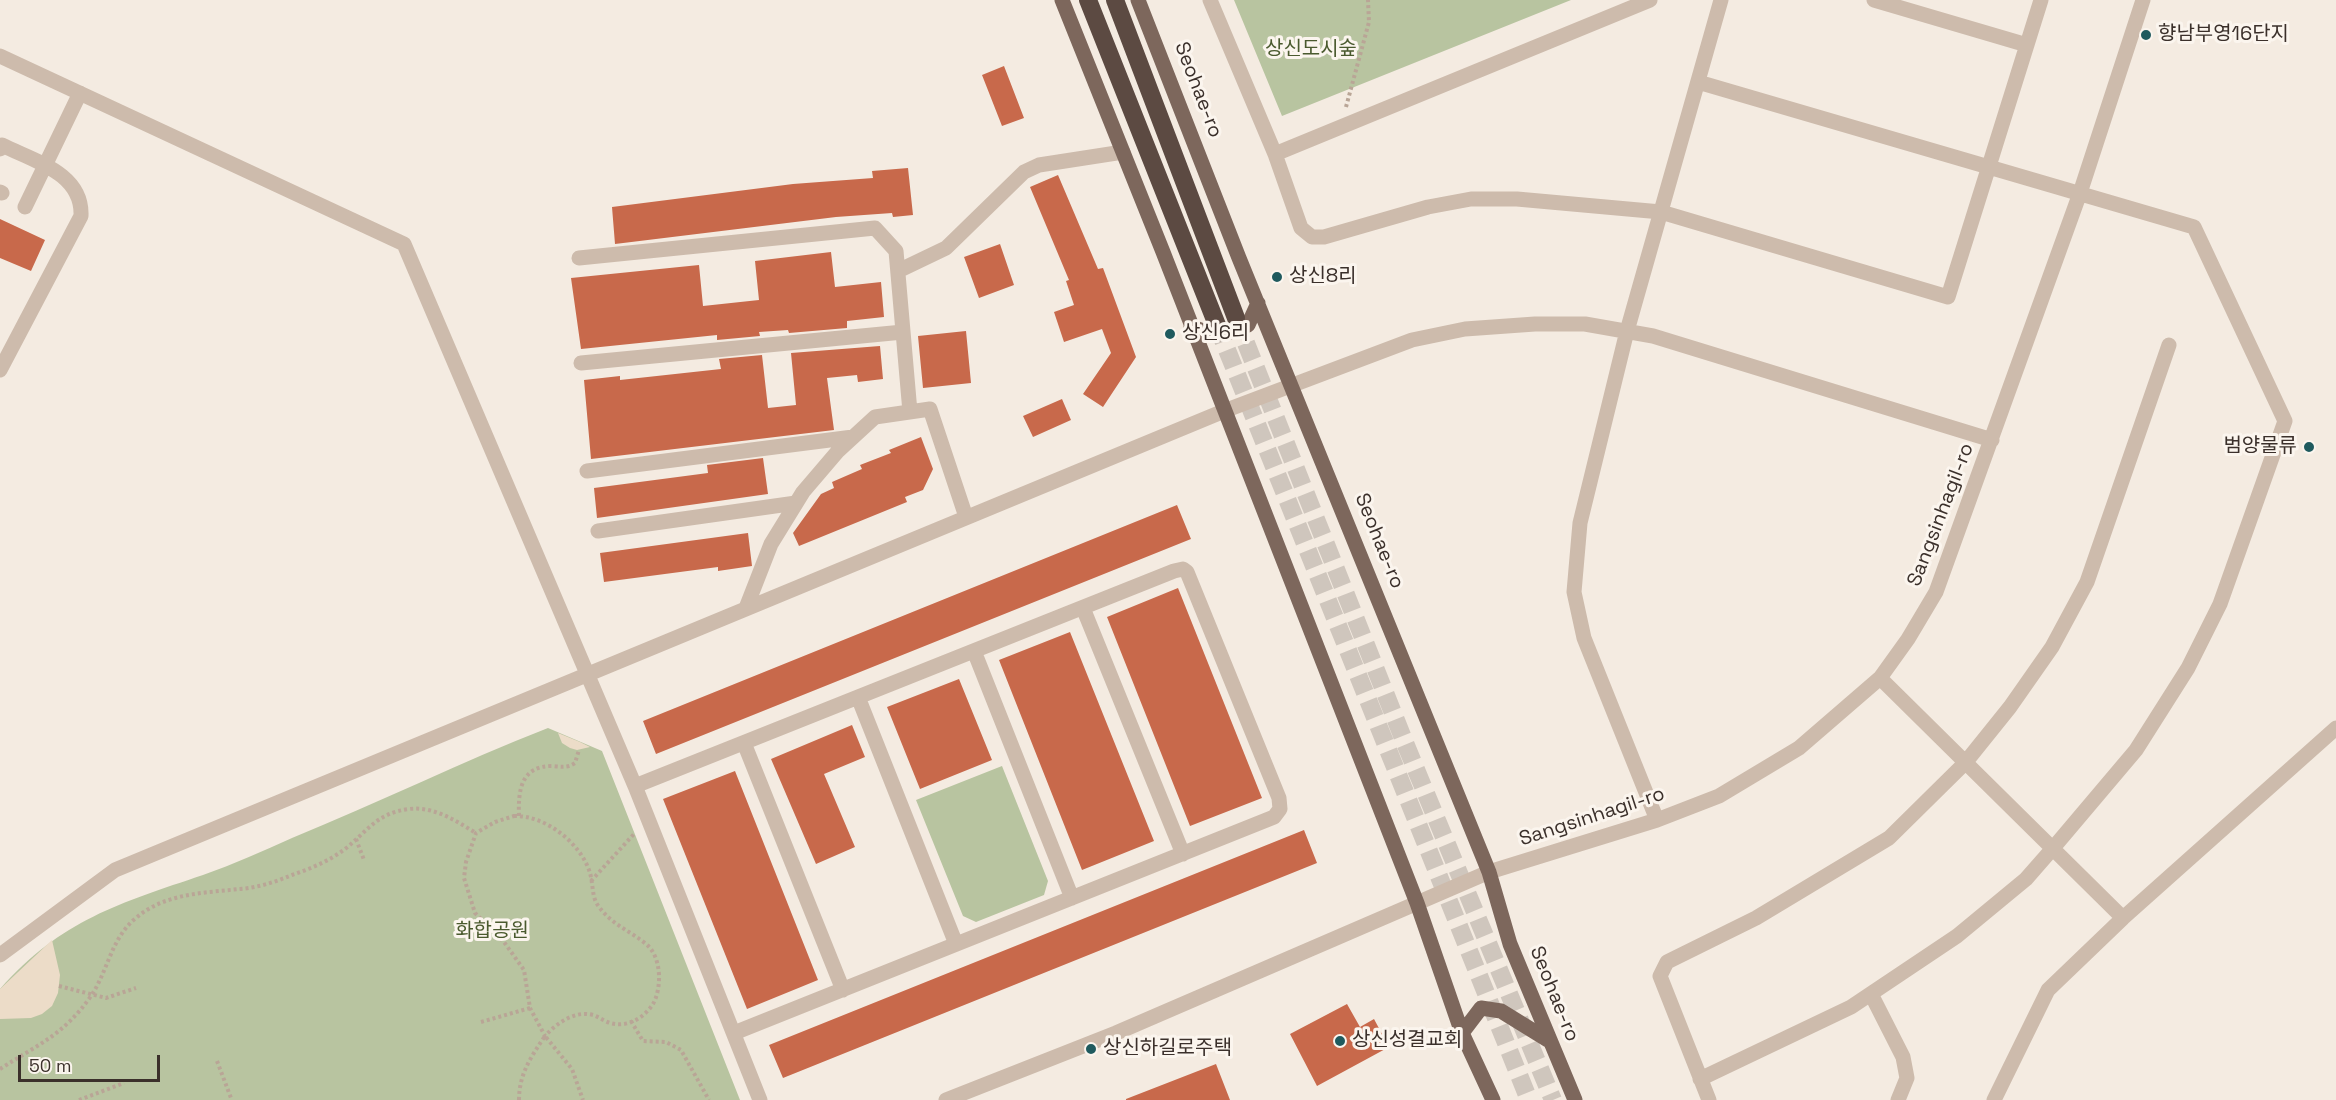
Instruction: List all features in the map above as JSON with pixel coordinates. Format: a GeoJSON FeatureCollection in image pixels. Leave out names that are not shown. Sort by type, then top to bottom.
{"type":"FeatureCollection","features":[{"type":"Feature","properties":{"kind":"highway"},"geometry":{"type":"LineString","coordinates":[[1088,0],[1217,325]]}},
{"type":"Feature","properties":{"kind":"highway"},"geometry":{"type":"LineString","coordinates":[[1115,0],[1236,318]]}},
{"type":"Feature","properties":{"kind":"main road"},"geometry":{"type":"LineString","coordinates":[[1062,0],[1417,903],[1462,1033],[1493,1100]]}},
{"type":"Feature","properties":{"kind":"main road","name":"Seohae-ro"},"geometry":{"type":"LineString","coordinates":[[1138,0],[1258,303],[1489,872],[1510,944],[1548,1040],[1575,1100]]}},
{"type":"Feature","properties":{"kind":"main road"},"geometry":{"type":"LineString","coordinates":[[1191,326],[1210,334],[1233,332],[1248,325],[1258,303]]}},
{"type":"Feature","properties":{"kind":"main road"},"geometry":{"type":"LineString","coordinates":[[1462,1033],[1481,1008],[1501,1011],[1548,1040]]}},
{"type":"Feature","properties":{"kind":"street"},"geometry":{"type":"LineString","coordinates":[[1210,0],[1275,154],[1301,228],[1317,238],[1428,207],[1471,199],[1516,199],[1661,212],[1948,297],[2041,0]]}},
{"type":"Feature","properties":{"kind":"street"},"geometry":{"type":"LineString","coordinates":[[1275,154],[1650,0]]}},
{"type":"Feature","properties":{"kind":"street"},"geometry":{"type":"LineString","coordinates":[[1657,820],[1584,638],[1574,592],[1580,523],[1627,331],[1721,0]]}},
{"type":"Feature","properties":{"kind":"street"},"geometry":{"type":"LineString","coordinates":[[1874,0],[2027,45]]}},
{"type":"Feature","properties":{"kind":"street","name":"Sangsinhagil-ro"},"geometry":{"type":"LineString","coordinates":[[946,1100],[1116,1033],[1489,872],[1657,820],[1719,796],[1799,748],[1880,678],[1908,639],[1936,592],[2080,193],[2143,0]]}},
{"type":"Feature","properties":{"kind":"street"},"geometry":{"type":"LineString","coordinates":[[0,56],[404,244],[635,786],[760,1100]]}},
{"type":"Feature","properties":{"kind":"street"},"geometry":{"type":"LineString","coordinates":[[1698,82],[2194,227],[2285,421],[2220,604],[2188,668],[2136,750],[2026,879],[1957,936],[1851,1007],[1700,1079]]}},
{"type":"Feature","properties":{"kind":"street"},"geometry":{"type":"LineString","coordinates":[[25,207],[80,93]]}},
{"type":"Feature","properties":{"kind":"street"},"geometry":{"type":"LineString","coordinates":[[0,149],[2,144],[59,173],[76,189],[82,203],[81,216],[0,370]]}},
{"type":"Feature","properties":{"kind":"street"},"geometry":{"type":"LineString","coordinates":[[898,271],[946,248],[1024,172],[1039,165],[1123,152]]}},
{"type":"Feature","properties":{"kind":"street"},"geometry":{"type":"LineString","coordinates":[[579,258],[875,228],[896,251],[910,412]]}},
{"type":"Feature","properties":{"kind":"street"},"geometry":{"type":"LineString","coordinates":[[0,955],[115,870],[1224,411],[1412,340],[1465,329],[1585,324],[1627,331],[1653,336],[1992,440]]}},
{"type":"Feature","properties":{"kind":"street"},"geometry":{"type":"LineString","coordinates":[[581,363],[903,332]]}},
{"type":"Feature","properties":{"kind":"street"},"geometry":{"type":"LineString","coordinates":[[1709,1100],[1660,976],[1666,962],[1756,918],[1889,838],[1965,763],[2010,707],[2052,647],[2088,582],[2169,345]]}},
{"type":"Feature","properties":{"kind":"street"},"geometry":{"type":"LineString","coordinates":[[746,608],[771,544],[796,503],[853,437],[875,417],[930,409],[966,517]]}},
{"type":"Feature","properties":{"kind":"street"},"geometry":{"type":"LineString","coordinates":[[588,471],[853,437]]}},
{"type":"Feature","properties":{"kind":"street"},"geometry":{"type":"LineString","coordinates":[[598,531],[796,503]]}},
{"type":"Feature","properties":{"kind":"street"},"geometry":{"type":"LineString","coordinates":[[635,786],[1179,569],[1183,569],[1190,578],[1280,804],[1277,813],[1268,820],[734,1033]]}},
{"type":"Feature","properties":{"kind":"street"},"geometry":{"type":"LineString","coordinates":[[1083,608],[1183,854]]}},
{"type":"Feature","properties":{"kind":"street"},"geometry":{"type":"LineString","coordinates":[[974,651],[1072,898]]}},
{"type":"Feature","properties":{"kind":"street"},"geometry":{"type":"LineString","coordinates":[[1880,678],[2054,847],[2123,918]]}},
{"type":"Feature","properties":{"kind":"street"},"geometry":{"type":"LineString","coordinates":[[858,697],[956,944]]}},
{"type":"Feature","properties":{"kind":"street"},"geometry":{"type":"LineString","coordinates":[[1994,1100],[2048,990],[2123,918],[2336,728]]}},
{"type":"Feature","properties":{"kind":"street"},"geometry":{"type":"LineString","coordinates":[[744,743],[843,990]]}},
{"type":"Feature","properties":{"kind":"street"},"geometry":{"type":"LineString","coordinates":[[1871,994],[1903,1057],[1907,1078],[1898,1100]]}},
{"type":"Feature","properties":{"kind":"path"},"geometry":{"type":"LineString","coordinates":[[1340,128],[1369,22],[1368,0]]}},
{"type":"Feature","properties":{"kind":"path"},"geometry":{"type":"LineString","coordinates":[[519,816],[519,790],[526,774],[542,767],[570,766],[575,763],[579,750]]}},
{"type":"Feature","properties":{"kind":"path"},"geometry":{"type":"LineString","coordinates":[[0,1069],[44,1044],[70,1021],[92,994],[109,955],[121,936],[135,918],[151,908],[187,894],[242,889],[276,881],[328,860],[356,839],[368,826],[380,819],[409,809],[438,813],[476,832]]}},
{"type":"Feature","properties":{"kind":"path"},"geometry":{"type":"LineString","coordinates":[[519,1100],[519,1083],[524,1071],[545,1036],[555,1025],[580,1014],[594,1015],[614,1024],[631,1022],[646,1013],[658,994],[656,963],[648,945],[618,927],[595,902],[584,860],[567,839],[529,816],[495,822],[476,832],[466,862],[467,894],[475,913],[504,942],[524,970],[530,1008],[545,1036],[572,1069],[583,1100]]}},
{"type":"Feature","properties":{"kind":"path"},"geometry":{"type":"LineString","coordinates":[[591,881],[634,834]]}},
{"type":"Feature","properties":{"kind":"path"},"geometry":{"type":"LineString","coordinates":[[356,839],[364,860]]}},
{"type":"Feature","properties":{"kind":"path"},"geometry":{"type":"LineString","coordinates":[[59,986],[106,998],[136,988]]}},
{"type":"Feature","properties":{"kind":"path"},"geometry":{"type":"LineString","coordinates":[[481,1022],[530,1008]]}},
{"type":"Feature","properties":{"kind":"path"},"geometry":{"type":"LineString","coordinates":[[631,1022],[643,1041],[666,1042],[681,1050],[709,1100]]}},
{"type":"Feature","properties":{"kind":"path"},"geometry":{"type":"LineString","coordinates":[[217,1061],[231,1098]]}},
{"type":"Feature","properties":{"kind":"path"},"geometry":{"type":"LineString","coordinates":[[79,1100],[124,1083]]}},
{"type":"Feature","properties":{"kind":"green space","name":"상신도시숲"},"geometry":{"type":"Polygon","coordinates":[[[1234,0],[1571,0],[1282,116],[1234,0]]]}},
{"type":"Feature","properties":{"kind":"green space","name":"화합공원"},"geometry":{"type":"Polygon","coordinates":[[[548,728],[602,751],[740,1100],[0,1100],[0,989],[23,965],[69,930],[118,905],[237,862],[548,728]]]}},
{"type":"Feature","properties":{"kind":"green space"},"geometry":{"type":"Polygon","coordinates":[[[1002,766],[1048,881],[1044,895],[976,922],[963,916],[916,800],[1002,766]]]}},
{"type":"Feature","properties":{"kind":"shaded area"},"geometry":{"type":"Polygon","coordinates":[[[558,733],[590,747],[577,750],[570,748],[562,743],[558,733]]]}},
{"type":"Feature","properties":{"kind":"shaded area"},"geometry":{"type":"Polygon","coordinates":[[[52,940],[60,975],[58,993],[52,1006],[42,1014],[31,1018],[0,1019],[0,989],[52,940]]]}},
{"type":"Feature","properties":{"kind":"building"},"geometry":{"type":"Polygon","coordinates":[[[1004,66],[1024,118],[1002,126],[982,75],[1004,66]]]}},
{"type":"Feature","properties":{"kind":"building"},"geometry":{"type":"Polygon","coordinates":[[[908,168],[913,215],[893,217],[892,213],[836,217],[615,244],[612,207],[793,184],[873,178],[872,171],[908,168]]]}},
{"type":"Feature","properties":{"kind":"building"},"geometry":{"type":"Polygon","coordinates":[[[1058,175],[1098,269],[1103,268],[1136,357],[1103,407],[1083,394],[1111,353],[1102,329],[1064,342],[1054,312],[1074,305],[1066,281],[1069,280],[1030,187],[1058,175]]]}},
{"type":"Feature","properties":{"kind":"building"},"geometry":{"type":"Polygon","coordinates":[[[0,219],[45,240],[31,271],[0,258],[0,219]]]}},
{"type":"Feature","properties":{"kind":"building"},"geometry":{"type":"Polygon","coordinates":[[[1000,244],[1014,285],[979,298],[964,257],[1000,244]]]}},
{"type":"Feature","properties":{"kind":"building"},"geometry":{"type":"Polygon","coordinates":[[[831,252],[835,287],[881,282],[884,317],[847,321],[847,328],[789,333],[788,330],[759,332],[760,336],[717,340],[717,335],[581,349],[571,278],[699,265],[703,306],[759,300],[755,261],[831,252]]]}},
{"type":"Feature","properties":{"kind":"building"},"geometry":{"type":"Polygon","coordinates":[[[966,331],[971,383],[923,388],[918,336],[966,331]]]}},
{"type":"Feature","properties":{"kind":"building"},"geometry":{"type":"Polygon","coordinates":[[[880,346],[883,379],[858,382],[857,375],[827,378],[834,430],[591,459],[584,380],[620,376],[620,380],[721,369],[719,359],[762,355],[768,408],[796,405],[791,353],[880,346]]]}},
{"type":"Feature","properties":{"kind":"building"},"geometry":{"type":"Polygon","coordinates":[[[1062,399],[1071,420],[1033,437],[1023,416],[1062,399]]]}},
{"type":"Feature","properties":{"kind":"building"},"geometry":{"type":"Polygon","coordinates":[[[921,437],[933,469],[923,490],[905,497],[907,502],[799,546],[793,533],[821,494],[834,488],[832,482],[862,469],[860,465],[891,453],[889,450],[921,437]]]}},
{"type":"Feature","properties":{"kind":"building"},"geometry":{"type":"Polygon","coordinates":[[[763,458],[768,494],[597,518],[594,488],[708,473],[707,465],[763,458]]]}},
{"type":"Feature","properties":{"kind":"building"},"geometry":{"type":"Polygon","coordinates":[[[1177,505],[1191,539],[656,754],[643,721],[1177,505]]]}},
{"type":"Feature","properties":{"kind":"building"},"geometry":{"type":"Polygon","coordinates":[[[748,533],[752,566],[718,571],[718,567],[604,582],[600,553],[748,533]]]}},
{"type":"Feature","properties":{"kind":"building"},"geometry":{"type":"Polygon","coordinates":[[[1178,588],[1262,798],[1190,826],[1107,617],[1178,588]]]}},
{"type":"Feature","properties":{"kind":"building"},"geometry":{"type":"Polygon","coordinates":[[[1070,632],[1154,841],[1082,870],[999,660],[1070,632]]]}},
{"type":"Feature","properties":{"kind":"building"},"geometry":{"type":"Polygon","coordinates":[[[959,679],[992,760],[920,789],[887,707],[959,679]]]}},
{"type":"Feature","properties":{"kind":"building"},"geometry":{"type":"Polygon","coordinates":[[[852,725],[865,757],[824,774],[855,847],[816,864],[771,759],[852,725]]]}},
{"type":"Feature","properties":{"kind":"building"},"geometry":{"type":"Polygon","coordinates":[[[735,771],[818,980],[747,1009],[663,799],[735,771]]]}},
{"type":"Feature","properties":{"kind":"building"},"geometry":{"type":"Polygon","coordinates":[[[1304,830],[1317,863],[783,1078],[769,1045],[1304,830]]]}},
{"type":"Feature","properties":{"kind":"building","name":"상신성결교회"},"geometry":{"type":"Polygon","coordinates":[[[1347,1004],[1360,1027],[1374,1019],[1389,1047],[1317,1086],[1290,1034],[1347,1004]]]}},
{"type":"Feature","properties":{"kind":"building"},"geometry":{"type":"Polygon","coordinates":[[[1216,1064],[1230,1100],[1126,1100],[1126,1099],[1216,1064]]]}},
{"type":"Feature","properties":{"kind":"tunnel"},"geometry":{"type":"LineString","coordinates":[[1236,318],[1405,743],[1553,1100]]}},
{"type":"Feature","properties":{"kind":"tunnel"},"geometry":{"type":"LineString","coordinates":[[1217,325],[1529,1100]]}},
{"type":"Feature","properties":{"kind":"place","name":"향남부영16단지"},"geometry":{"type":"Point","coordinates":[2146,35]}},
{"type":"Feature","properties":{"kind":"place","name":"상신8리"},"geometry":{"type":"Point","coordinates":[1277,277]}},
{"type":"Feature","properties":{"kind":"place","name":"상신6리"},"geometry":{"type":"Point","coordinates":[1170,334]}},
{"type":"Feature","properties":{"kind":"place","name":"범양물류"},"geometry":{"type":"Point","coordinates":[2309,447]}},
{"type":"Feature","properties":{"kind":"place","name":"상신성결교회"},"geometry":{"type":"Point","coordinates":[1340,1041]}},
{"type":"Feature","properties":{"kind":"place","name":"상신하길로주택"},"geometry":{"type":"Point","coordinates":[1091,1049]}}]}
